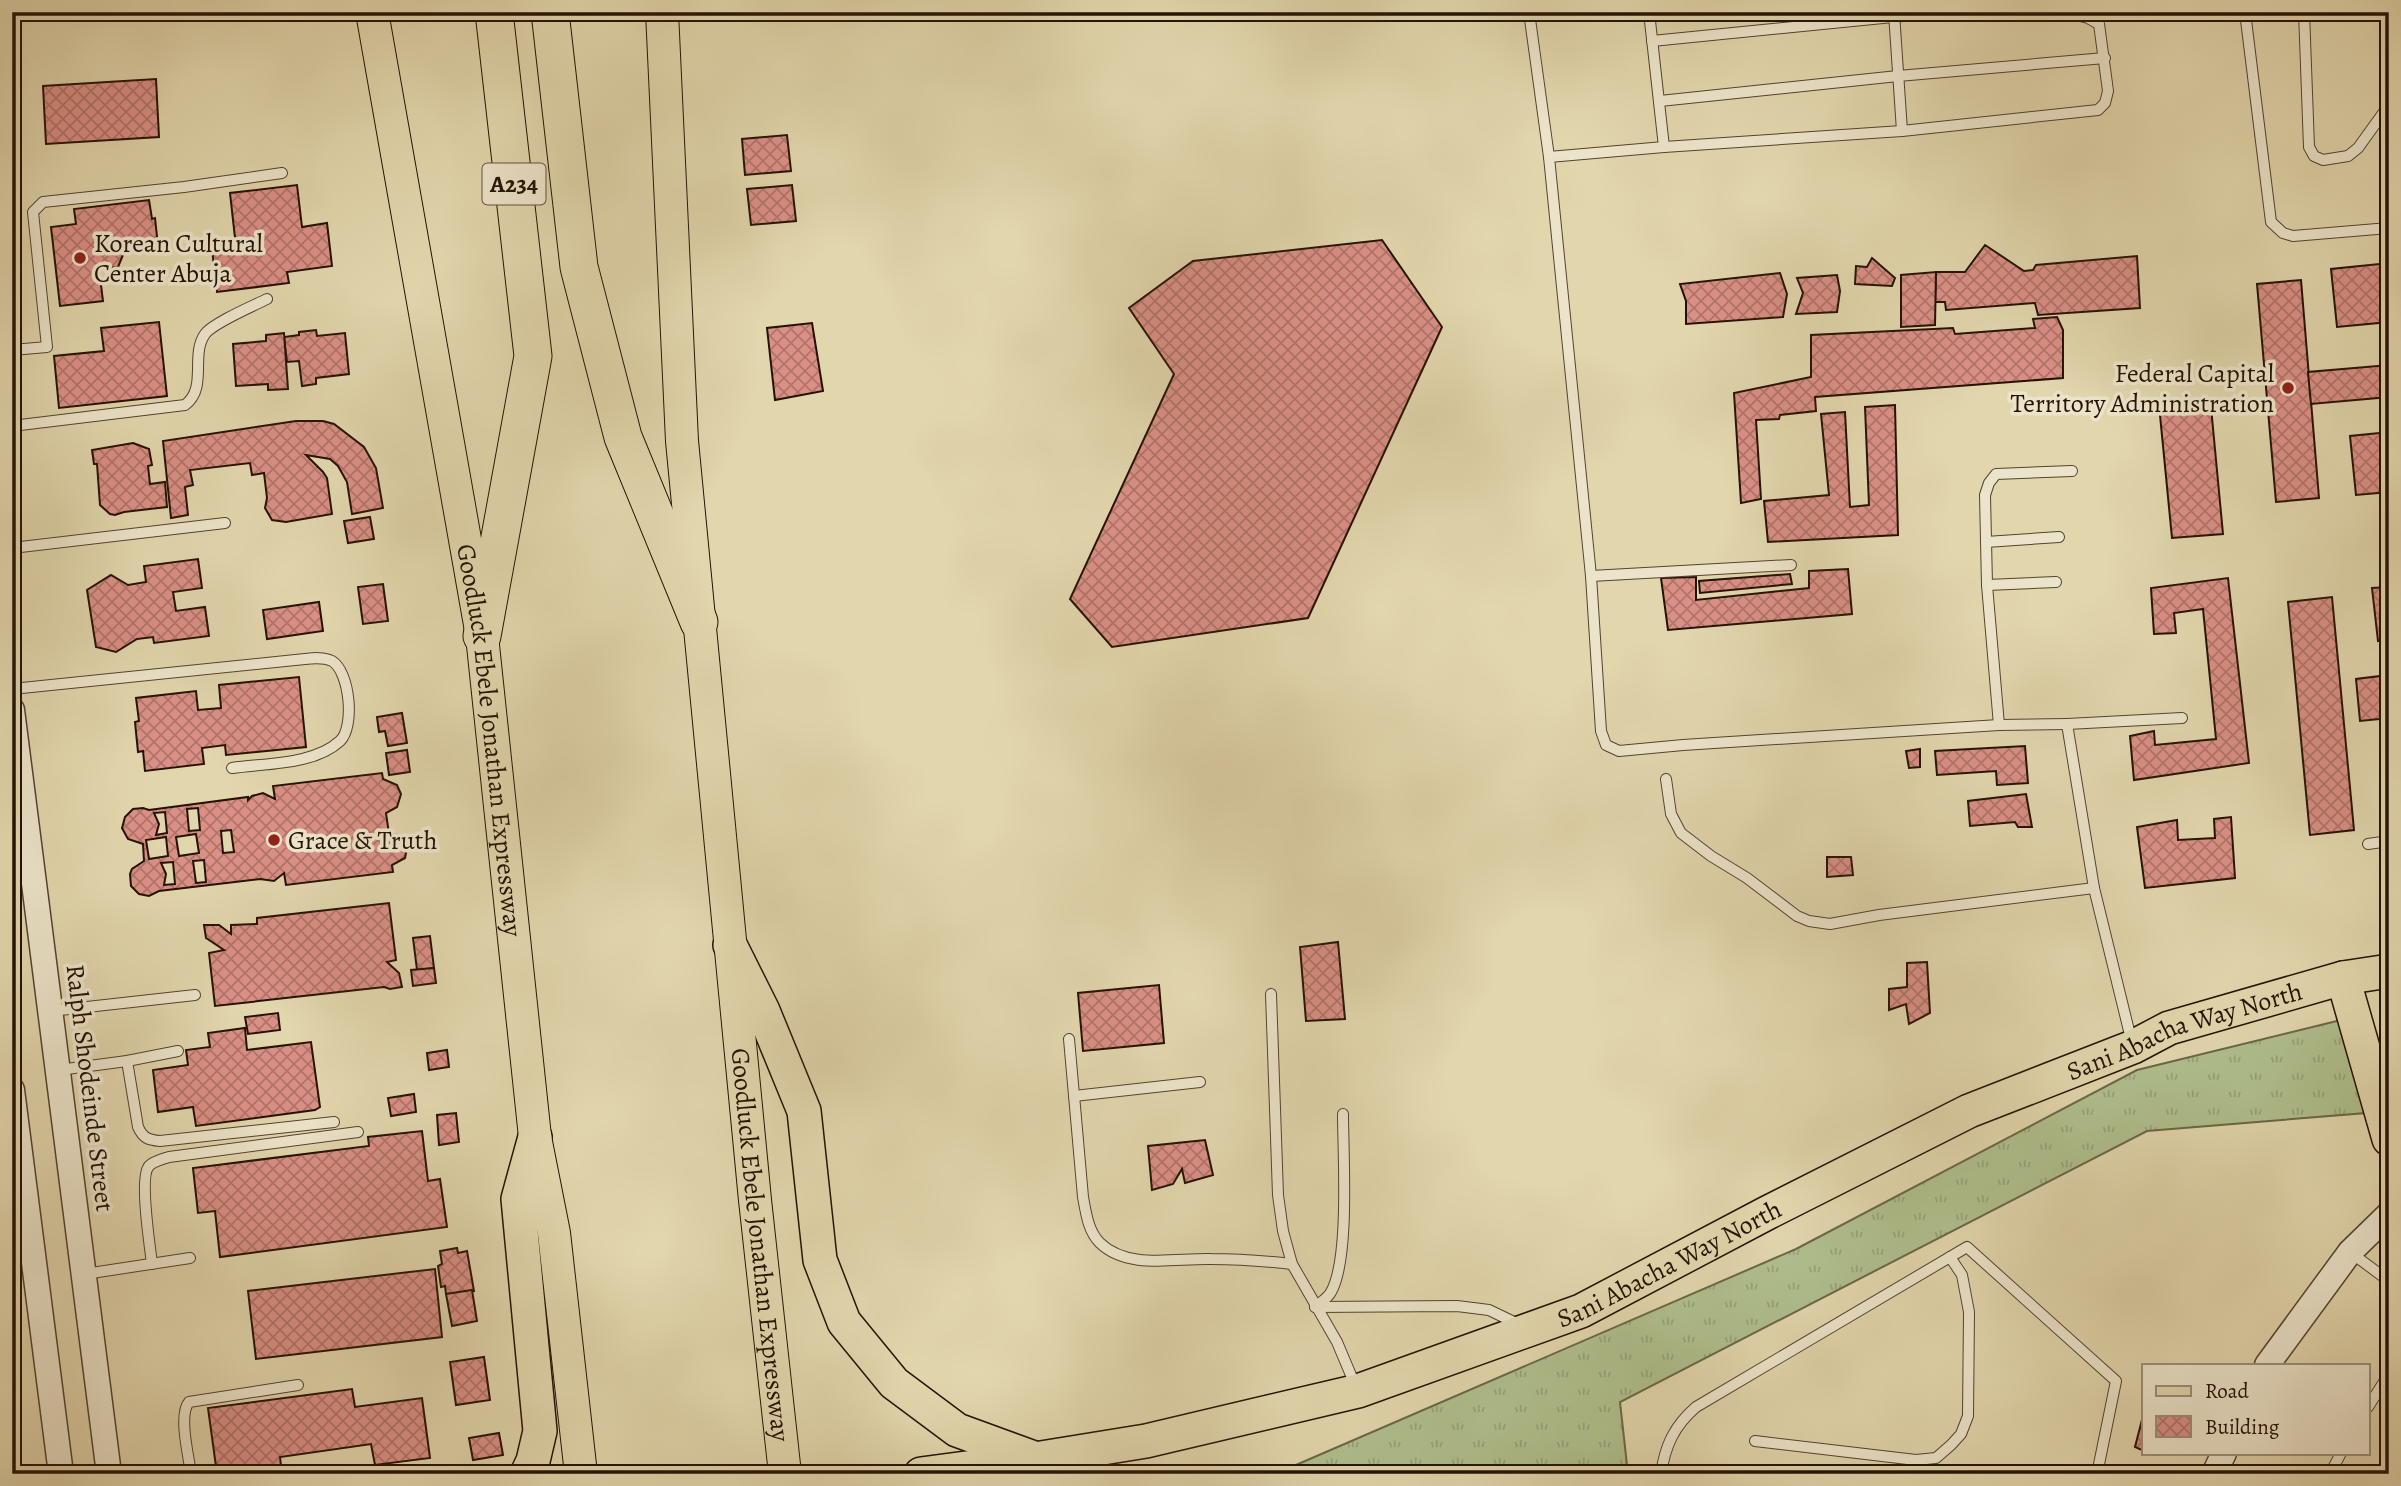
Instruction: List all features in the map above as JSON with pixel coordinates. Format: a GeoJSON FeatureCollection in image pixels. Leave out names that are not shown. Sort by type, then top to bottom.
{"type":"FeatureCollection","features":[{"type":"Feature","properties":{"kind":"highway","name":"A234"},"geometry":{"type":"LineString","coordinates":[[482,636],[533,356],[494,12]]}},
{"type":"Feature","properties":{"kind":"highway","name":"A234"},"geometry":{"type":"LineString","coordinates":[[550,12],[579,267],[623,437],[699,622]]}},
{"type":"Feature","properties":{"kind":"highway"},"geometry":{"type":"LineString","coordinates":[[730,945],[763,1011],[804,1111],[820,1260],[844,1322],[894,1384],[957,1430],[1035,1459]]}},
{"type":"Feature","properties":{"kind":"highway","name":"Sani Abacha Way North"},"geometry":{"type":"LineString","coordinates":[[921,1474],[1146,1441],[1358,1391],[1581,1311],[1969,1111],[2133,1047],[2169,1028],[2343,978],[2389,971]]}},
{"type":"Feature","properties":{"kind":"highway"},"geometry":{"type":"LineString","coordinates":[[2343,978],[2389,1139]]}},
{"type":"Feature","properties":{"kind":"highway"},"geometry":{"type":"LineString","coordinates":[[527,1474],[540,1431],[518,1199],[535,1137]]}},
{"type":"Feature","properties":{"kind":"main road","name":"Goodluck Ebele Jonathan Expressway"},"geometry":{"type":"LineString","coordinates":[[372,12],[482,636],[535,1137],[554,1233],[581,1474]]}},
{"type":"Feature","properties":{"kind":"main road","name":"Goodluck Ebele Jonathan Expressway"},"geometry":{"type":"LineString","coordinates":[[662,12],[681,441],[755,1200],[785,1474]]}},
{"type":"Feature","properties":{"kind":"street","name":"Ralph Shodeinde Street"},"geometry":{"type":"LineString","coordinates":[[12,710],[109,1474]]}},
{"type":"Feature","properties":{"kind":"street"},"geometry":{"type":"LineString","coordinates":[[12,1090],[22,1250],[61,1474]]}},
{"type":"Feature","properties":{"kind":"street"},"geometry":{"type":"LineString","coordinates":[[2268,1364],[2350,1252],[2381,1226]]}},
{"type":"Feature","properties":{"kind":"street"},"geometry":{"type":"LineString","coordinates":[[2214,1474],[2224,1454]]}},
{"type":"Feature","properties":{"kind":"lane"},"geometry":{"type":"LineString","coordinates":[[1529,12],[1549,157],[1591,576],[1601,731],[1606,745],[1619,751],[1999,725],[2182,718]]}},
{"type":"Feature","properties":{"kind":"lane"},"geometry":{"type":"LineString","coordinates":[[1649,12],[1664,147]]}},
{"type":"Feature","properties":{"kind":"lane"},"geometry":{"type":"LineString","coordinates":[[1652,41],[1943,12]]}},
{"type":"Feature","properties":{"kind":"lane"},"geometry":{"type":"LineString","coordinates":[[1549,157],[1902,131],[2098,110],[2105,103],[2108,91],[2099,24],[2066,12]]}},
{"type":"Feature","properties":{"kind":"lane"},"geometry":{"type":"LineString","coordinates":[[2245,12],[2271,222],[2274,228],[2293,236],[2389,228]]}},
{"type":"Feature","properties":{"kind":"lane"},"geometry":{"type":"LineString","coordinates":[[2304,12],[2309,147],[2314,156],[2323,160],[2348,156],[2366,137],[2389,105]]}},
{"type":"Feature","properties":{"kind":"lane"},"geometry":{"type":"LineString","coordinates":[[2388,12],[2389,18]]}},
{"type":"Feature","properties":{"kind":"lane"},"geometry":{"type":"LineString","coordinates":[[1894,15],[1902,131]]}},
{"type":"Feature","properties":{"kind":"lane"},"geometry":{"type":"LineString","coordinates":[[1660,101],[2105,58]]}},
{"type":"Feature","properties":{"kind":"lane"},"geometry":{"type":"LineString","coordinates":[[12,349],[47,346],[33,212],[43,202],[282,173]]}},
{"type":"Feature","properties":{"kind":"lane"},"geometry":{"type":"LineString","coordinates":[[12,426],[185,405],[191,401],[196,390],[200,348],[205,334],[267,299]]}},
{"type":"Feature","properties":{"kind":"lane"},"geometry":{"type":"LineString","coordinates":[[1999,725],[1987,585],[1985,495],[1996,474],[2071,471]]}},
{"type":"Feature","properties":{"kind":"lane"},"geometry":{"type":"LineString","coordinates":[[12,548],[225,523]]}},
{"type":"Feature","properties":{"kind":"lane"},"geometry":{"type":"LineString","coordinates":[[1986,542],[2059,537]]}},
{"type":"Feature","properties":{"kind":"lane"},"geometry":{"type":"LineString","coordinates":[[1591,576],[1791,565]]}},
{"type":"Feature","properties":{"kind":"lane"},"geometry":{"type":"LineString","coordinates":[[1987,585],[2056,582]]}},
{"type":"Feature","properties":{"kind":"lane"},"geometry":{"type":"LineString","coordinates":[[12,689],[318,658],[331,661],[337,666],[346,689],[350,713],[348,731],[340,741],[309,758],[232,768]]}},
{"type":"Feature","properties":{"kind":"lane"},"geometry":{"type":"LineString","coordinates":[[2067,724],[2094,888],[2133,1047]]}},
{"type":"Feature","properties":{"kind":"lane"},"geometry":{"type":"LineString","coordinates":[[1666,779],[1671,814],[1681,833],[1797,916],[1809,921],[1830,925],[1879,915],[2094,888]]}},
{"type":"Feature","properties":{"kind":"lane"},"geometry":{"type":"LineString","coordinates":[[2368,845],[2389,841]]}},
{"type":"Feature","properties":{"kind":"lane"},"geometry":{"type":"LineString","coordinates":[[1271,994],[1278,1195],[1283,1231],[1293,1264],[1337,1342],[1358,1391]]}},
{"type":"Feature","properties":{"kind":"lane"},"geometry":{"type":"LineString","coordinates":[[50,1011],[195,995]]}},
{"type":"Feature","properties":{"kind":"lane"},"geometry":{"type":"LineString","coordinates":[[1069,1038],[1087,1220],[1100,1243],[1128,1258],[1154,1261],[1251,1260],[1293,1264]]}},
{"type":"Feature","properties":{"kind":"lane"},"geometry":{"type":"LineString","coordinates":[[58,1070],[177,1051]]}},
{"type":"Feature","properties":{"kind":"lane"},"geometry":{"type":"LineString","coordinates":[[127,1061],[138,1127],[142,1136],[149,1140],[334,1122]]}},
{"type":"Feature","properties":{"kind":"lane"},"geometry":{"type":"LineString","coordinates":[[1074,1096],[1200,1082]]}},
{"type":"Feature","properties":{"kind":"lane"},"geometry":{"type":"LineString","coordinates":[[1315,1307],[1331,1294],[1338,1274],[1344,1201],[1343,1114]]}},
{"type":"Feature","properties":{"kind":"lane"},"geometry":{"type":"LineString","coordinates":[[152,1264],[144,1180],[149,1166],[169,1157],[358,1132]]}},
{"type":"Feature","properties":{"kind":"lane"},"geometry":{"type":"LineString","coordinates":[[1661,1474],[1664,1455],[1672,1436],[1681,1420],[1696,1408],[1967,1247],[2116,1381],[2098,1474]]}},
{"type":"Feature","properties":{"kind":"lane"},"geometry":{"type":"LineString","coordinates":[[2350,1252],[2389,1281]]}},
{"type":"Feature","properties":{"kind":"lane"},"geometry":{"type":"LineString","coordinates":[[1755,1441],[1916,1460],[1936,1458],[1951,1445],[1961,1434],[1968,1416],[1969,1312],[1962,1275],[1950,1257]]}},
{"type":"Feature","properties":{"kind":"lane"},"geometry":{"type":"LineString","coordinates":[[84,1274],[190,1258]]}},
{"type":"Feature","properties":{"kind":"lane"},"geometry":{"type":"LineString","coordinates":[[1315,1307],[1457,1306],[1489,1310],[1530,1329]]}},
{"type":"Feature","properties":{"kind":"lane"},"geometry":{"type":"LineString","coordinates":[[2370,1404],[2389,1374]]}},
{"type":"Feature","properties":{"kind":"lane"},"geometry":{"type":"LineString","coordinates":[[191,1474],[184,1417],[185,1407],[189,1402],[298,1385]]}},
{"type":"Feature","properties":{"kind":"lane"},"geometry":{"type":"LineString","coordinates":[[2330,1474],[2340,1454]]}},
{"type":"Feature","properties":{"kind":"green space"},"geometry":{"type":"Polygon","coordinates":[[[2345,1019],[2366,1113],[2147,1131],[1620,1402],[1628,1474],[1275,1474],[1796,1249],[2137,1070],[2345,1019]]]}},
{"type":"Feature","properties":{"kind":"building"},"geometry":{"type":"Polygon","coordinates":[[[156,79],[159,137],[46,144],[43,86],[156,79]]]}},
{"type":"Feature","properties":{"kind":"building"},"geometry":{"type":"Polygon","coordinates":[[[787,135],[791,171],[745,175],[742,139],[787,135]]]}},
{"type":"Feature","properties":{"kind":"building"},"geometry":{"type":"Polygon","coordinates":[[[297,185],[302,227],[327,223],[332,266],[287,272],[289,283],[217,292],[211,241],[235,238],[230,193],[297,185]]]}},
{"type":"Feature","properties":{"kind":"building"},"geometry":{"type":"Polygon","coordinates":[[[792,185],[796,221],[751,225],[747,189],[792,185]]]}},
{"type":"Feature","properties":{"kind":"building"},"geometry":{"type":"Polygon","coordinates":[[[149,200],[152,219],[155,218],[158,246],[125,250],[118,267],[99,269],[103,301],[60,306],[51,227],[76,224],[74,209],[149,200]]]}},
{"type":"Feature","properties":{"kind":"building"},"geometry":{"type":"Polygon","coordinates":[[[1382,240],[1442,327],[1308,618],[1112,647],[1070,599],[1174,374],[1129,308],[1193,261],[1382,240]]]}},
{"type":"Feature","properties":{"kind":"building"},"geometry":{"type":"Polygon","coordinates":[[[1985,245],[2024,271],[2033,270],[2036,265],[2137,256],[2140,308],[2038,315],[2035,303],[1946,310],[1945,302],[1935,302],[1936,272],[1965,272],[1985,245]]]}},
{"type":"Feature","properties":{"kind":"building"},"geometry":{"type":"Polygon","coordinates":[[[1872,258],[1895,278],[1892,286],[1855,284],[1856,266],[1867,267],[1872,258]]]}},
{"type":"Feature","properties":{"kind":"building","name":"Federal Capital Territory Administration"},"geometry":{"type":"Polygon","coordinates":[[[2389,263],[2389,322],[2337,327],[2331,269],[2389,263]]]}},
{"type":"Feature","properties":{"kind":"building"},"geometry":{"type":"Polygon","coordinates":[[[1936,272],[1935,325],[1901,327],[1901,275],[1936,272]]]}},
{"type":"Feature","properties":{"kind":"building"},"geometry":{"type":"Polygon","coordinates":[[[1780,273],[1787,294],[1783,317],[1686,324],[1686,301],[1680,284],[1780,273]]]}},
{"type":"Feature","properties":{"kind":"building"},"geometry":{"type":"Polygon","coordinates":[[[1837,275],[1840,291],[1837,312],[1796,314],[1803,293],[1797,278],[1837,275]]]}},
{"type":"Feature","properties":{"kind":"building","name":"Federal Capital Territory Administration"},"geometry":{"type":"Polygon","coordinates":[[[2301,280],[2319,498],[2276,502],[2257,284],[2301,280]]]}},
{"type":"Feature","properties":{"kind":"building"},"geometry":{"type":"Polygon","coordinates":[[[2057,317],[2063,330],[2063,378],[1815,397],[1816,411],[1780,415],[1779,419],[1756,420],[1761,499],[1741,503],[1734,393],[1811,377],[1811,335],[1953,328],[1955,334],[2035,328],[2033,319],[2057,317]]]}},
{"type":"Feature","properties":{"kind":"building"},"geometry":{"type":"Polygon","coordinates":[[[159,322],[167,396],[59,408],[54,356],[104,351],[101,328],[159,322]]]}},
{"type":"Feature","properties":{"kind":"building"},"geometry":{"type":"Polygon","coordinates":[[[812,323],[823,391],[775,400],[767,328],[812,323]]]}},
{"type":"Feature","properties":{"kind":"building"},"geometry":{"type":"Polygon","coordinates":[[[316,330],[317,336],[345,333],[349,374],[316,378],[316,384],[302,386],[299,361],[287,362],[284,337],[316,330]]]}},
{"type":"Feature","properties":{"kind":"building"},"geometry":{"type":"Polygon","coordinates":[[[284,333],[288,389],[268,390],[268,384],[236,386],[233,344],[266,341],[266,335],[284,333]]]}},
{"type":"Feature","properties":{"kind":"building","name":"Federal Capital Territory Administration"},"geometry":{"type":"Polygon","coordinates":[[[2389,365],[2389,397],[2311,404],[2308,372],[2389,365]]]}},
{"type":"Feature","properties":{"kind":"building"},"geometry":{"type":"Polygon","coordinates":[[[1895,405],[1898,535],[1768,542],[1764,501],[1829,495],[1821,414],[1845,412],[1850,507],[1869,505],[1865,407],[1895,405]]]}},
{"type":"Feature","properties":{"kind":"building"},"geometry":{"type":"Polygon","coordinates":[[[2211,407],[2223,534],[2172,538],[2160,415],[2211,407]]]}},
{"type":"Feature","properties":{"kind":"building"},"geometry":{"type":"Polygon","coordinates":[[[296,421],[323,421],[334,424],[364,447],[376,468],[383,508],[352,514],[347,482],[338,466],[330,459],[306,455],[327,478],[332,514],[286,522],[272,520],[265,508],[267,498],[264,473],[252,475],[250,463],[190,470],[193,485],[185,487],[188,515],[171,518],[163,441],[296,421]]]}},
{"type":"Feature","properties":{"kind":"building","name":"Federal Capital Territory Administration"},"geometry":{"type":"Polygon","coordinates":[[[2389,432],[2389,492],[2356,495],[2350,436],[2389,432]]]}},
{"type":"Feature","properties":{"kind":"building"},"geometry":{"type":"Polygon","coordinates":[[[133,443],[149,449],[152,465],[148,466],[150,484],[165,482],[167,507],[110,514],[100,505],[97,464],[94,464],[92,450],[133,443]]]}},
{"type":"Feature","properties":{"kind":"building"},"geometry":{"type":"Polygon","coordinates":[[[370,517],[374,539],[348,543],[344,521],[370,517]]]}},
{"type":"Feature","properties":{"kind":"building"},"geometry":{"type":"Polygon","coordinates":[[[198,559],[202,588],[173,592],[176,611],[205,607],[209,636],[154,643],[153,637],[137,639],[116,652],[96,647],[87,590],[111,575],[128,585],[146,582],[144,566],[198,559]]]}},
{"type":"Feature","properties":{"kind":"building"},"geometry":{"type":"Polygon","coordinates":[[[1848,569],[1852,614],[1668,630],[1661,578],[1696,577],[1696,600],[1809,588],[1809,571],[1848,569]]]}},
{"type":"Feature","properties":{"kind":"building"},"geometry":{"type":"Polygon","coordinates":[[[1790,574],[1792,584],[1700,593],[1699,581],[1790,574]]]}},
{"type":"Feature","properties":{"kind":"building"},"geometry":{"type":"Polygon","coordinates":[[[2228,578],[2249,763],[2134,780],[2130,736],[2154,731],[2155,745],[2216,739],[2203,609],[2174,613],[2176,633],[2154,634],[2151,588],[2228,578]]]}},
{"type":"Feature","properties":{"kind":"building"},"geometry":{"type":"Polygon","coordinates":[[[383,584],[388,621],[363,624],[358,587],[383,584]]]}},
{"type":"Feature","properties":{"kind":"building"},"geometry":{"type":"Polygon","coordinates":[[[2389,587],[2389,639],[2378,641],[2372,588],[2389,587]]]}},
{"type":"Feature","properties":{"kind":"building"},"geometry":{"type":"Polygon","coordinates":[[[2332,597],[2354,830],[2310,835],[2288,602],[2332,597]]]}},
{"type":"Feature","properties":{"kind":"building"},"geometry":{"type":"Polygon","coordinates":[[[319,602],[323,631],[267,639],[263,610],[319,602]]]}},
{"type":"Feature","properties":{"kind":"building"},"geometry":{"type":"Polygon","coordinates":[[[2389,675],[2389,718],[2360,721],[2356,679],[2389,675]]]}},
{"type":"Feature","properties":{"kind":"building"},"geometry":{"type":"Polygon","coordinates":[[[299,677],[306,747],[226,755],[225,745],[202,748],[204,764],[145,771],[143,751],[138,752],[135,722],[139,721],[136,698],[196,691],[198,710],[221,708],[219,685],[299,677]]]}},
{"type":"Feature","properties":{"kind":"building"},"geometry":{"type":"Polygon","coordinates":[[[402,713],[407,743],[388,746],[385,731],[379,732],[377,717],[402,713]]]}},
{"type":"Feature","properties":{"kind":"building"},"geometry":{"type":"Polygon","coordinates":[[[2025,746],[2028,783],[1997,785],[1996,771],[1937,775],[1935,751],[2025,746]]]}},
{"type":"Feature","properties":{"kind":"building"},"geometry":{"type":"Polygon","coordinates":[[[1920,749],[1920,767],[1909,768],[1906,751],[1920,749]]]}},
{"type":"Feature","properties":{"kind":"building"},"geometry":{"type":"Polygon","coordinates":[[[407,750],[410,772],[389,775],[386,753],[407,750]]]}},
{"type":"Feature","properties":{"kind":"building"},"geometry":{"type":"Polygon","coordinates":[[[382,773],[383,779],[397,785],[401,794],[397,807],[386,813],[389,834],[399,835],[406,843],[405,858],[392,865],[393,872],[286,885],[284,873],[274,881],[260,879],[159,891],[149,896],[139,894],[131,886],[132,869],[144,861],[143,844],[128,839],[122,828],[125,817],[133,809],[149,810],[248,797],[248,800],[263,793],[275,799],[273,786],[382,773]],[[198,808],[187,809],[189,831],[200,830],[198,808]],[[165,812],[154,813],[159,824],[156,835],[167,833],[165,812]],[[231,830],[221,831],[223,853],[234,852],[231,830]],[[196,834],[176,837],[179,856],[199,853],[196,834]],[[166,837],[146,840],[149,859],[168,856],[166,837]],[[204,860],[193,861],[196,883],[206,882],[204,860]],[[173,862],[161,863],[166,874],[164,885],[175,884],[173,862]]]}},
{"type":"Feature","properties":{"kind":"building"},"geometry":{"type":"Polygon","coordinates":[[[2026,794],[2032,827],[2018,827],[2015,822],[1970,826],[1968,801],[2026,794]]]}},
{"type":"Feature","properties":{"kind":"building"},"geometry":{"type":"Polygon","coordinates":[[[2231,817],[2235,878],[2145,888],[2137,827],[2177,820],[2178,840],[2215,838],[2214,819],[2231,817]]]}},
{"type":"Feature","properties":{"kind":"building"},"geometry":{"type":"Polygon","coordinates":[[[1827,857],[1851,857],[1853,875],[1827,877],[1827,857]]]}},
{"type":"Feature","properties":{"kind":"building"},"geometry":{"type":"Polygon","coordinates":[[[389,903],[396,960],[387,962],[399,973],[402,987],[215,1006],[209,953],[224,950],[206,938],[204,925],[219,925],[231,934],[231,925],[257,924],[257,918],[389,903]]]}},
{"type":"Feature","properties":{"kind":"building"},"geometry":{"type":"Polygon","coordinates":[[[430,936],[434,968],[417,970],[413,938],[430,936]]]}},
{"type":"Feature","properties":{"kind":"building"},"geometry":{"type":"Polygon","coordinates":[[[1338,942],[1345,1019],[1306,1021],[1300,947],[1338,942]]]}},
{"type":"Feature","properties":{"kind":"building"},"geometry":{"type":"Polygon","coordinates":[[[1927,962],[1930,1013],[1909,1024],[1906,1004],[1889,1010],[1889,989],[1907,987],[1907,963],[1927,962]]]}},
{"type":"Feature","properties":{"kind":"building"},"geometry":{"type":"Polygon","coordinates":[[[434,968],[436,983],[413,986],[411,970],[434,968]]]}},
{"type":"Feature","properties":{"kind":"building"},"geometry":{"type":"Polygon","coordinates":[[[1159,985],[1164,1043],[1083,1051],[1078,993],[1159,985]]]}},
{"type":"Feature","properties":{"kind":"building"},"geometry":{"type":"Polygon","coordinates":[[[278,1013],[280,1030],[248,1034],[245,1017],[278,1013]]]}},
{"type":"Feature","properties":{"kind":"building"},"geometry":{"type":"Polygon","coordinates":[[[245,1028],[247,1050],[311,1042],[320,1107],[315,1110],[196,1126],[193,1107],[158,1112],[153,1070],[188,1065],[186,1050],[210,1047],[208,1033],[245,1028]]]}},
{"type":"Feature","properties":{"kind":"building"},"geometry":{"type":"Polygon","coordinates":[[[447,1050],[449,1067],[429,1070],[427,1053],[447,1050]]]}},
{"type":"Feature","properties":{"kind":"building"},"geometry":{"type":"Polygon","coordinates":[[[414,1094],[416,1112],[391,1116],[388,1098],[414,1094]]]}},
{"type":"Feature","properties":{"kind":"building"},"geometry":{"type":"Polygon","coordinates":[[[456,1113],[459,1142],[439,1145],[437,1115],[456,1113]]]}},
{"type":"Feature","properties":{"kind":"building"},"geometry":{"type":"Polygon","coordinates":[[[422,1131],[428,1181],[440,1179],[447,1227],[220,1257],[215,1211],[198,1213],[193,1168],[369,1146],[368,1137],[422,1131]]]}},
{"type":"Feature","properties":{"kind":"building"},"geometry":{"type":"Polygon","coordinates":[[[1205,1140],[1213,1175],[1185,1183],[1182,1169],[1173,1184],[1152,1190],[1148,1146],[1205,1140]]]}},
{"type":"Feature","properties":{"kind":"building"},"geometry":{"type":"Polygon","coordinates":[[[457,1248],[458,1253],[467,1251],[474,1291],[446,1294],[445,1286],[441,1287],[438,1266],[442,1264],[440,1251],[457,1248]]]}},
{"type":"Feature","properties":{"kind":"building"},"geometry":{"type":"Polygon","coordinates":[[[435,1269],[442,1337],[256,1359],[248,1291],[435,1269]]]}},
{"type":"Feature","properties":{"kind":"building"},"geometry":{"type":"Polygon","coordinates":[[[472,1290],[477,1321],[452,1326],[446,1294],[472,1290]]]}},
{"type":"Feature","properties":{"kind":"building"},"geometry":{"type":"Polygon","coordinates":[[[484,1357],[490,1400],[456,1405],[450,1362],[484,1357]]]}},
{"type":"Feature","properties":{"kind":"building"},"geometry":{"type":"Polygon","coordinates":[[[352,1389],[355,1407],[422,1398],[430,1458],[375,1465],[371,1444],[280,1457],[282,1474],[217,1474],[208,1408],[352,1389]]]}},
{"type":"Feature","properties":{"kind":"building"},"geometry":{"type":"Polygon","coordinates":[[[2142,1420],[2142,1450],[2135,1447],[2142,1420]]]}},
{"type":"Feature","properties":{"kind":"building"},"geometry":{"type":"Polygon","coordinates":[[[499,1433],[503,1455],[473,1460],[469,1438],[499,1433]]]}},
{"type":"Feature","properties":{"kind":"place","name":"Korean Cultural Center Abuja"},"geometry":{"type":"Point","coordinates":[80,258]}},
{"type":"Feature","properties":{"kind":"place","name":"Federal Capital Territory Administration"},"geometry":{"type":"Point","coordinates":[2288,388]}},
{"type":"Feature","properties":{"kind":"place","name":"Grace & Truth"},"geometry":{"type":"Point","coordinates":[274,840]}}]}
